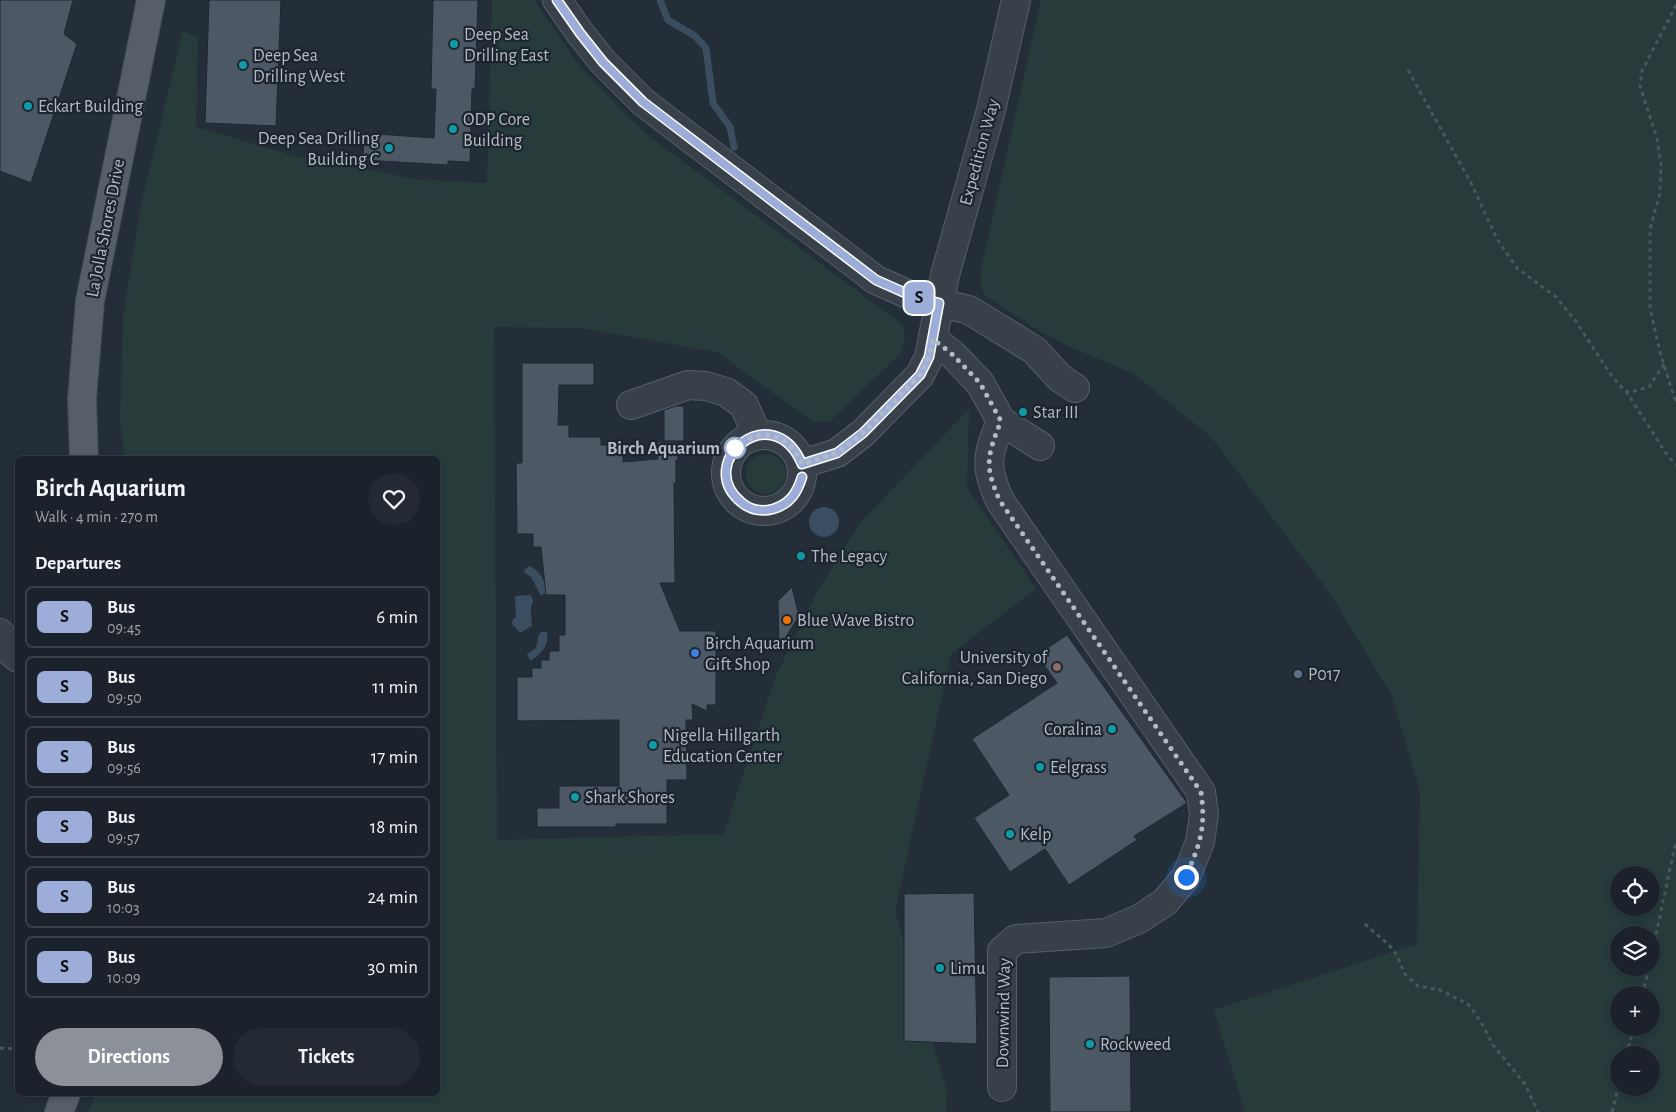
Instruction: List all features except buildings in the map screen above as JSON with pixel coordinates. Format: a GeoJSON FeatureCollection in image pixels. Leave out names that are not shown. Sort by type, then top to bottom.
{"type":"FeatureCollection","features":[{"type":"Feature","properties":{"kind":"main road","name":"La Jolla Shores Drive"},"geometry":{"type":"LineString","coordinates":[[84,456],[82,399],[90,301],[151,0]]}},
{"type":"Feature","properties":{"kind":"main road"},"geometry":{"type":"LineString","coordinates":[[59,1112],[65,1096]]}},
{"type":"Feature","properties":{"kind":"street"},"geometry":{"type":"LineString","coordinates":[[557,0],[603,62],[643,102],[876,280],[912,296],[970,310],[1026,345],[1040,356],[1060,378],[1075,388]]}},
{"type":"Feature","properties":{"kind":"street","name":"Expedition Way"},"geometry":{"type":"LineString","coordinates":[[802,464],[837,453],[863,433],[920,375],[929,357],[939,303],[991,110],[1016,0]]}},
{"type":"Feature","properties":{"kind":"street"},"geometry":{"type":"LineString","coordinates":[[933,339],[952,354],[980,383],[1001,421],[1040,446]]}},
{"type":"Feature","properties":{"kind":"street"},"geometry":{"type":"LineString","coordinates":[[631,405],[688,385],[706,386],[726,392],[744,405],[757,435]]}},
{"type":"Feature","properties":{"kind":"street","name":"Downwind Way"},"geometry":{"type":"LineString","coordinates":[[1001,421],[991,447],[988,467],[992,484],[1000,501],[1201,792],[1204,814],[1200,842],[1186,877],[1165,902],[1140,919],[1106,933],[1016,939],[1002,951],[1002,1088]]}},
{"type":"Feature","properties":{"kind":"street"},"geometry":{"type":"LineString","coordinates":[[757,435],[780,438],[790,444],[802,464],[802,477],[798,490],[791,500],[780,507],[768,510],[755,510],[743,504],[734,496],[728,485],[726,472],[728,459],[735,448],[744,440],[757,435]]}},
{"type":"Feature","properties":{"kind":"street"},"geometry":{"type":"LineString","coordinates":[[0,633],[8,650],[15,656]]}},
{"type":"Feature","properties":{"kind":"path"},"geometry":{"type":"LineString","coordinates":[[1676,6],[1642,71],[1640,86],[1657,138],[1661,165],[1660,193],[1650,229],[1650,308],[1676,403]]}},
{"type":"Feature","properties":{"kind":"path"},"geometry":{"type":"LineString","coordinates":[[1408,70],[1471,183],[1497,239],[1517,268],[1556,297],[1575,320],[1611,375],[1625,391],[1667,456],[1676,465]]}},
{"type":"Feature","properties":{"kind":"path"},"geometry":{"type":"LineString","coordinates":[[1625,391],[1630,392],[1650,387],[1664,364]]}},
{"type":"Feature","properties":{"kind":"path"},"geometry":{"type":"LineString","coordinates":[[1658,926],[1676,842]]}},
{"type":"Feature","properties":{"kind":"path"},"geometry":{"type":"LineString","coordinates":[[1365,924],[1397,955],[1404,973],[1418,986],[1440,990],[1468,1004],[1481,1022],[1493,1045],[1525,1084],[1538,1112]]}},
{"type":"Feature","properties":{"kind":"path"},"geometry":{"type":"LineString","coordinates":[[0,1048],[15,1049]]}},
{"type":"Feature","properties":{"kind":"path"},"geometry":{"type":"LineString","coordinates":[[1612,1112],[1616,1096]]}},
{"type":"Feature","properties":{"kind":"green space"},"geometry":{"type":"Polygon","coordinates":[[[492,0],[534,0],[578,64],[627,116],[653,139],[903,325],[905,339],[901,353],[829,422],[812,421],[717,352],[580,328],[494,327],[497,840],[724,834],[774,680],[818,590],[860,523],[969,409],[967,487],[1036,589],[951,654],[895,911],[947,1092],[946,1112],[88,1112],[95,1096],[440,1096],[440,456],[125,456],[120,422],[123,318],[140,209],[183,31],[198,37],[196,127],[295,156],[421,180],[487,183],[492,0]]]}},
{"type":"Feature","properties":{"kind":"green space"},"geometry":{"type":"Polygon","coordinates":[[[1041,0],[1676,0],[1676,1112],[1245,1112],[1214,1010],[1417,944],[1420,792],[1392,696],[1329,592],[1211,437],[1134,374],[1066,345],[1041,332],[985,295],[980,284],[981,270],[1041,0]]]}},
{"type":"Feature","properties":{"kind":"green space"},"geometry":{"type":"Polygon","coordinates":[[[766,454],[777,457],[783,463],[786,474],[783,485],[777,491],[766,494],[755,491],[749,485],[746,474],[749,463],[755,457],[766,454]]]}},
{"type":"Feature","properties":{"kind":"water"},"geometry":{"type":"Polygon","coordinates":[[[824,507],[835,511],[839,522],[835,533],[824,537],[813,533],[809,522],[813,511],[824,507]]]}},
{"type":"Feature","properties":{"kind":"water"},"geometry":{"type":"Polygon","coordinates":[[[529,566],[539,573],[543,580],[547,592],[541,596],[531,577],[524,572],[529,566]]]}},
{"type":"Feature","properties":{"kind":"water"},"geometry":{"type":"Polygon","coordinates":[[[531,595],[533,601],[531,610],[532,626],[520,633],[512,624],[513,619],[516,617],[515,596],[531,595]]]}},
{"type":"Feature","properties":{"kind":"water"},"geometry":{"type":"Polygon","coordinates":[[[541,632],[547,632],[546,645],[541,653],[530,661],[527,654],[534,650],[541,632]]]}},
{"type":"Feature","properties":{"kind":"waterway"},"geometry":{"type":"LineString","coordinates":[[660,0],[668,20],[695,36],[706,48],[713,103],[730,127],[734,147]]}},
{"type":"Feature","properties":{"kind":"bus line","name":"S"},"geometry":{"type":"LineString","coordinates":[[557,0],[603,62],[643,102],[876,280],[912,296],[939,303],[929,357],[920,375],[863,433],[837,453],[802,464],[790,444],[780,438],[757,435],[744,440],[735,448],[728,459],[726,472],[728,485],[734,496],[743,504],[755,510],[768,510],[780,507],[791,500],[798,490],[802,477]]}},
{"type":"Feature","properties":{"kind":"place","name":"Deep Sea Drilling East"},"geometry":{"type":"Point","coordinates":[454,44]}},
{"type":"Feature","properties":{"kind":"place","name":"Deep Sea Drilling West"},"geometry":{"type":"Point","coordinates":[243,65]}},
{"type":"Feature","properties":{"kind":"place","name":"Eckart Building"},"geometry":{"type":"Point","coordinates":[28,106]}},
{"type":"Feature","properties":{"kind":"place","name":"ODP Core Building"},"geometry":{"type":"Point","coordinates":[453,129]}},
{"type":"Feature","properties":{"kind":"place","name":"Deep Sea Drilling Building C"},"geometry":{"type":"Point","coordinates":[389,148]}},
{"type":"Feature","properties":{"kind":"place","name":"Star III"},"geometry":{"type":"Point","coordinates":[1023,412]}},
{"type":"Feature","properties":{"kind":"place","name":"Birch Aquarium"},"geometry":{"type":"Point","coordinates":[735,448]}},
{"type":"Feature","properties":{"kind":"place","name":"The Legacy"},"geometry":{"type":"Point","coordinates":[801,556]}},
{"type":"Feature","properties":{"kind":"place","name":"Blue Wave Bistro"},"geometry":{"type":"Point","coordinates":[787,620]}},
{"type":"Feature","properties":{"kind":"place","name":"Birch Aquarium Gift Shop"},"geometry":{"type":"Point","coordinates":[695,653]}},
{"type":"Feature","properties":{"kind":"place","name":"University of California, San Diego"},"geometry":{"type":"Point","coordinates":[1057,667]}},
{"type":"Feature","properties":{"kind":"place","name":"P017"},"geometry":{"type":"Point","coordinates":[1298,674]}},
{"type":"Feature","properties":{"kind":"place","name":"Coralina"},"geometry":{"type":"Point","coordinates":[1112,729]}},
{"type":"Feature","properties":{"kind":"place","name":"Nigella Hillgarth Education Center"},"geometry":{"type":"Point","coordinates":[653,745]}},
{"type":"Feature","properties":{"kind":"place","name":"Eelgrass"},"geometry":{"type":"Point","coordinates":[1040,767]}},
{"type":"Feature","properties":{"kind":"place","name":"Shark Shores"},"geometry":{"type":"Point","coordinates":[575,797]}},
{"type":"Feature","properties":{"kind":"place","name":"Kelp"},"geometry":{"type":"Point","coordinates":[1010,834]}},
{"type":"Feature","properties":{"kind":"place","name":"Limu"},"geometry":{"type":"Point","coordinates":[940,968]}},
{"type":"Feature","properties":{"kind":"place","name":"Rockweed"},"geometry":{"type":"Point","coordinates":[1090,1044]}},
{"type":"Feature","properties":{"kind":"route"},"geometry":{"type":"LineString","coordinates":[[735,448],[744,440],[757,435],[768,435],[780,438],[790,444],[802,464],[837,453],[863,433],[920,375],[929,357],[933,339],[952,354],[980,383],[1001,421],[991,447],[988,467],[992,484],[1000,501],[1201,792],[1204,814],[1200,842],[1186,877]]}}]}
